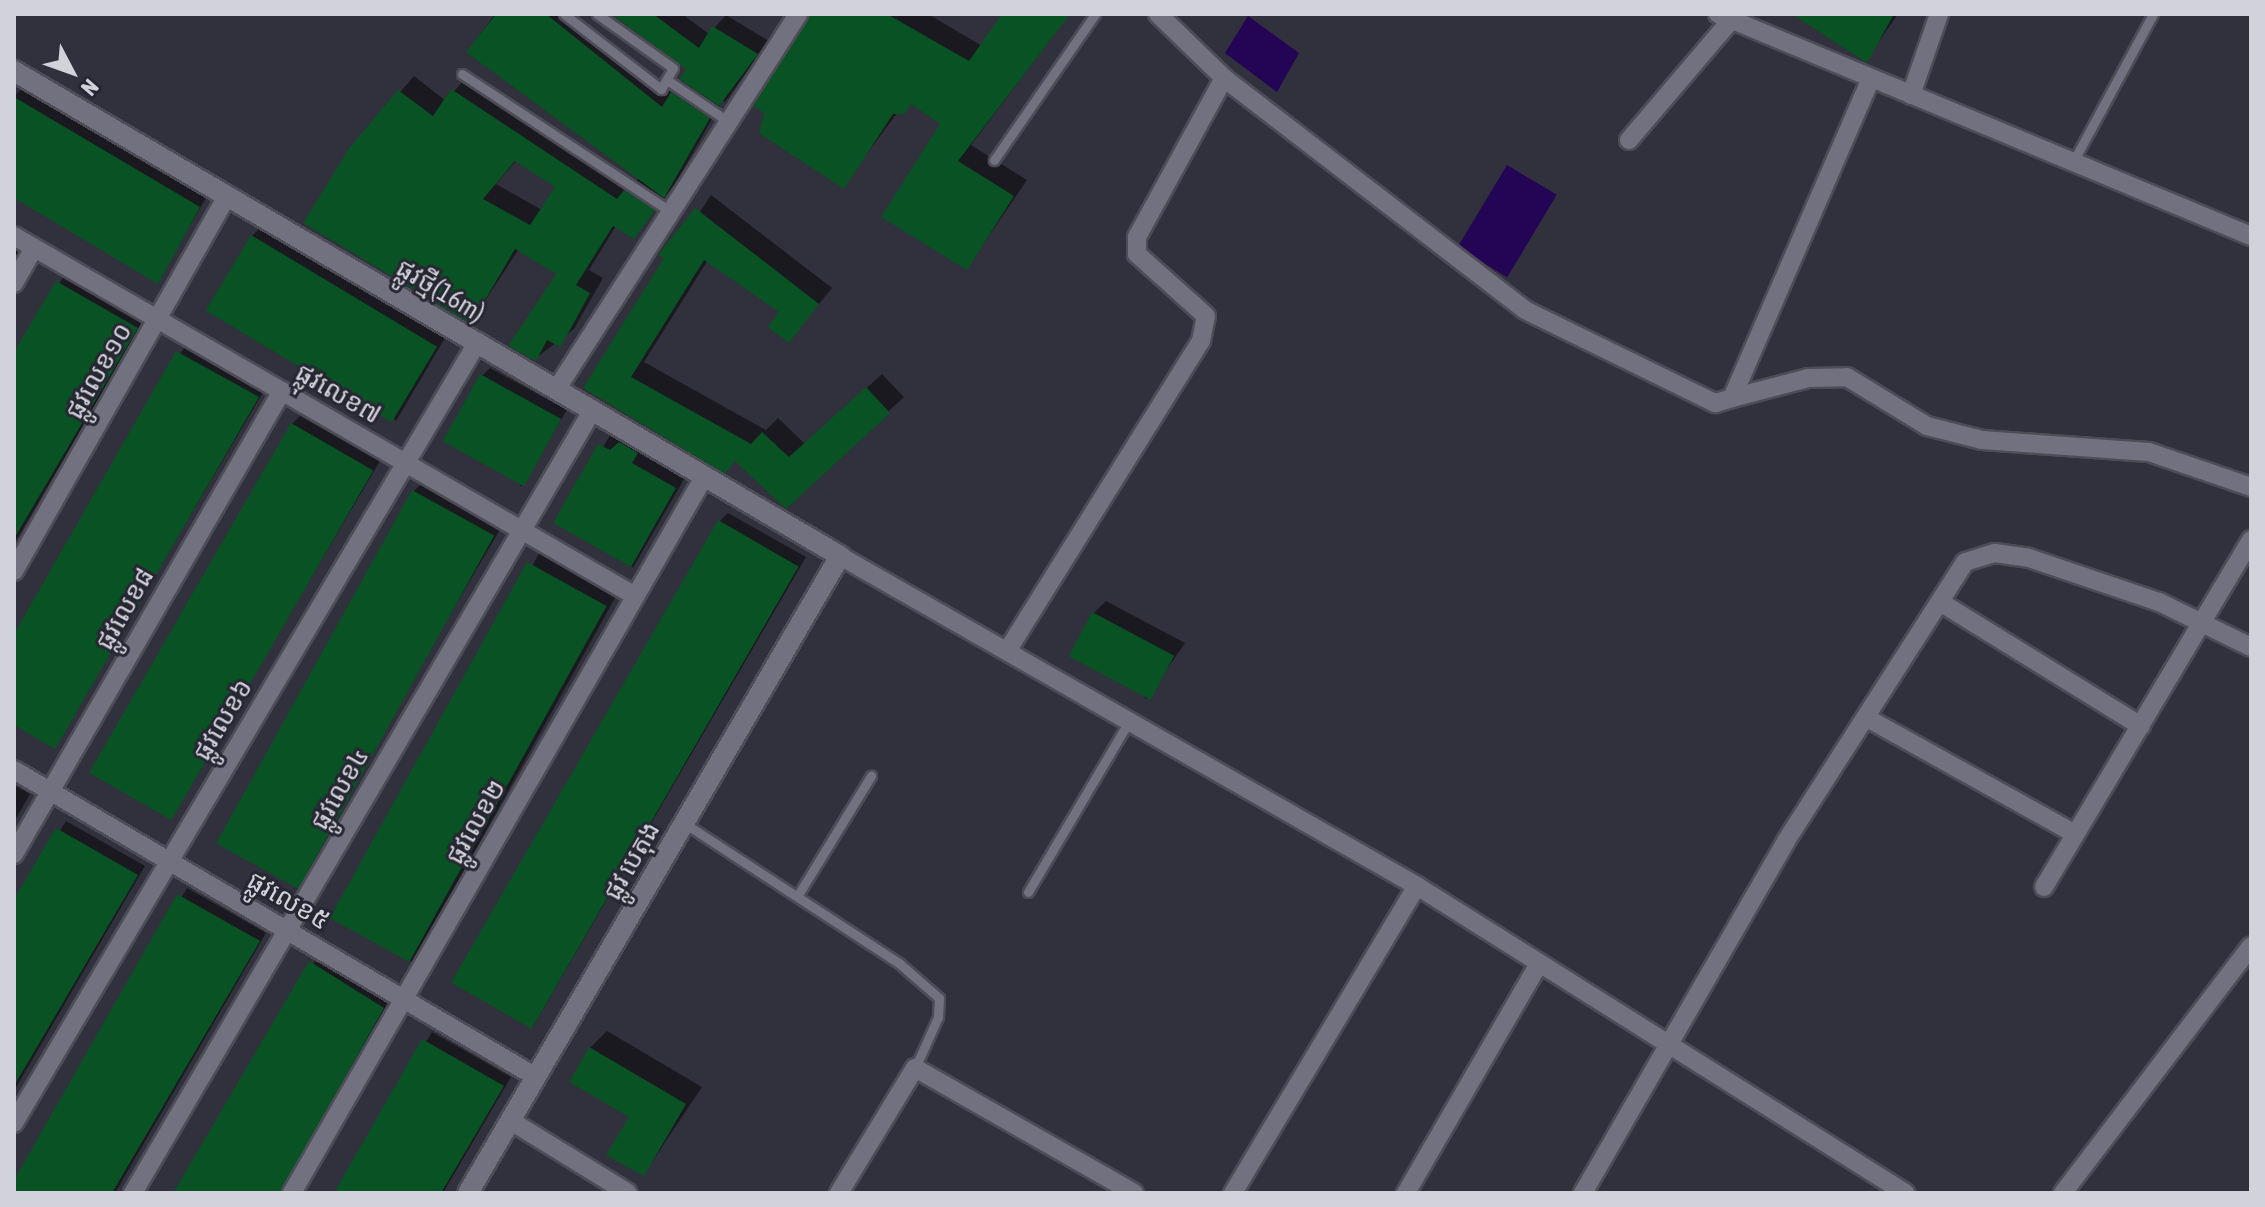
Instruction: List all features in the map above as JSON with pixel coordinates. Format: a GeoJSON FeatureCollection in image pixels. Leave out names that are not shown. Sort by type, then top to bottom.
{"type":"FeatureCollection","features":[{"type":"Feature","properties":{"kind":"street"},"geometry":{"type":"LineString","coordinates":[[1158,14],[1224,78],[1525,310],[1715,403],[1808,378],[1847,377],[1927,426],[1982,440],[2149,452],[2251,487]]}},
{"type":"Feature","properties":{"kind":"street"},"geometry":{"type":"LineString","coordinates":[[1911,95],[1939,14]]}},
{"type":"Feature","properties":{"kind":"street"},"geometry":{"type":"LineString","coordinates":[[556,390],[795,15]]}},
{"type":"Feature","properties":{"kind":"street"},"geometry":{"type":"LineString","coordinates":[[1629,140],[1725,17],[1763,22],[1871,79],[2251,236]]}},
{"type":"Feature","properties":{"kind":"street","name":"ផ្លូវថ្មី(16m)"},"geometry":{"type":"LineString","coordinates":[[14,71],[840,556]]}},
{"type":"Feature","properties":{"kind":"street"},"geometry":{"type":"LineString","coordinates":[[1009,648],[1201,341],[1206,316],[1137,254],[1137,237],[1224,78]]}},
{"type":"Feature","properties":{"kind":"street"},"geometry":{"type":"LineString","coordinates":[[1732,398],[1871,79]]}},
{"type":"Feature","properties":{"kind":"street","name":"ផ្លូវលេខ១០"},"geometry":{"type":"LineString","coordinates":[[14,571],[227,196]]}},
{"type":"Feature","properties":{"kind":"street","name":"ផ្លុវលេខ៧"},"geometry":{"type":"LineString","coordinates":[[14,236],[635,596]]}},
{"type":"Feature","properties":{"kind":"street"},"geometry":{"type":"LineString","coordinates":[[14,283],[34,248]]}},
{"type":"Feature","properties":{"kind":"street","name":"ផ្លូវលេខ៦"},"geometry":{"type":"LineString","coordinates":[[14,1123],[477,343]]}},
{"type":"Feature","properties":{"kind":"street","name":"ផ្លូវលេខ៨"},"geometry":{"type":"LineString","coordinates":[[14,854],[282,391]]}},
{"type":"Feature","properties":{"kind":"street","name":"ផ្លូវលេខ៤"},"geometry":{"type":"LineString","coordinates":[[133,1193],[592,411]]}},
{"type":"Feature","properties":{"kind":"street","name":"ផ្លូវលេខ២"},"geometry":{"type":"LineString","coordinates":[[292,1193],[704,477]]}},
{"type":"Feature","properties":{"kind":"street"},"geometry":{"type":"LineString","coordinates":[[2044,887],[2074,833],[2207,623],[2251,540]]}},
{"type":"Feature","properties":{"kind":"street"},"geometry":{"type":"LineString","coordinates":[[1583,1193],[1786,841],[1965,562],[1995,553],[2207,623],[2251,647]]}},
{"type":"Feature","properties":{"kind":"street"},"geometry":{"type":"LineString","coordinates":[[840,556],[1009,648],[1129,721],[1417,886],[1538,965],[1905,1193]]}},
{"type":"Feature","properties":{"kind":"street","name":"ផ្លូវ បេតុង"},"geometry":{"type":"LineString","coordinates":[[468,1193],[840,556]]}},
{"type":"Feature","properties":{"kind":"street"},"geometry":{"type":"LineString","coordinates":[[1940,602],[2141,726]]}},
{"type":"Feature","properties":{"kind":"street"},"geometry":{"type":"LineString","coordinates":[[1867,718],[2074,833]]}},
{"type":"Feature","properties":{"kind":"street","name":"ផ្លូវលេខ៥"},"geometry":{"type":"LineString","coordinates":[[14,770],[536,1077]]}},
{"type":"Feature","properties":{"kind":"street"},"geometry":{"type":"LineString","coordinates":[[1233,1193],[1417,886]]}},
{"type":"Feature","properties":{"kind":"street"},"geometry":{"type":"LineString","coordinates":[[2063,1193],[2251,946]]}},
{"type":"Feature","properties":{"kind":"street"},"geometry":{"type":"LineString","coordinates":[[1406,1193],[1538,965]]}},
{"type":"Feature","properties":{"kind":"street"},"geometry":{"type":"LineString","coordinates":[[839,1193],[915,1068],[1134,1193]]}},
{"type":"Feature","properties":{"kind":"street"},"geometry":{"type":"LineString","coordinates":[[511,1121],[628,1193]]}},
{"type":"Feature","properties":{"kind":"lane"},"geometry":{"type":"LineString","coordinates":[[564,14],[658,89],[673,68],[597,14]]}},
{"type":"Feature","properties":{"kind":"lane"},"geometry":{"type":"LineString","coordinates":[[994,160],[1095,14]]}},
{"type":"Feature","properties":{"kind":"lane"},"geometry":{"type":"LineString","coordinates":[[2073,162],[2153,14]]}},
{"type":"Feature","properties":{"kind":"lane"},"geometry":{"type":"LineString","coordinates":[[462,74],[671,212]]}},
{"type":"Feature","properties":{"kind":"lane"},"geometry":{"type":"LineString","coordinates":[[667,80],[729,122]]}},
{"type":"Feature","properties":{"kind":"lane"},"geometry":{"type":"LineString","coordinates":[[1028,892],[1129,721]]}},
{"type":"Feature","properties":{"kind":"lane"},"geometry":{"type":"LineString","coordinates":[[798,895],[871,776]]}},
{"type":"Feature","properties":{"kind":"lane"},"geometry":{"type":"LineString","coordinates":[[684,823],[798,895],[939,998],[938,1017],[915,1068]]}},
{"type":"Feature","properties":{"kind":"shaded area"},"geometry":{"type":"Polygon","coordinates":[[[1248,16],[1299,53],[1277,92],[1225,53],[1248,16]]]}},
{"type":"Feature","properties":{"kind":"shaded area"},"geometry":{"type":"Polygon","coordinates":[[[1507,165],[1557,195],[1507,277],[1458,247],[1507,165]]]}},
{"type":"Feature","properties":{"kind":"building"},"geometry":{"type":"Polygon","coordinates":[[[496,14],[546,14],[662,107],[671,92],[710,118],[664,198],[466,52],[496,14]]]}},
{"type":"Feature","properties":{"kind":"building"},"geometry":{"type":"Polygon","coordinates":[[[611,14],[653,14],[699,48],[712,26],[758,54],[719,106],[679,79],[686,69],[611,14]]]}},
{"type":"Feature","properties":{"kind":"building"},"geometry":{"type":"Polygon","coordinates":[[[810,14],[887,14],[969,61],[1002,14],[1070,14],[958,161],[1014,196],[967,270],[881,217],[940,124],[911,104],[905,114],[893,114],[844,189],[759,133],[764,113],[753,106],[810,14]]]}},
{"type":"Feature","properties":{"kind":"building"},"geometry":{"type":"Polygon","coordinates":[[[1792,14],[1894,14],[1867,63],[1792,14]]]}},
{"type":"Feature","properties":{"kind":"building"},"geometry":{"type":"Polygon","coordinates":[[[451,89],[617,199],[624,190],[655,210],[634,239],[613,226],[576,285],[590,293],[570,330],[560,347],[547,340],[536,361],[508,346],[556,274],[515,249],[471,324],[303,223],[350,147],[398,90],[433,116],[451,89]],[[515,161],[483,199],[530,225],[555,187],[515,161]]]}},
{"type":"Feature","properties":{"kind":"building"},"geometry":{"type":"Polygon","coordinates":[[[14,97],[200,207],[158,284],[14,198],[14,97]]]}},
{"type":"Feature","properties":{"kind":"building"},"geometry":{"type":"Polygon","coordinates":[[[695,208],[819,304],[789,343],[768,327],[779,312],[704,260],[631,377],[751,444],[762,432],[789,457],[866,387],[890,413],[786,509],[735,461],[725,474],[583,388],[664,258],[658,255],[695,208]]]}},
{"type":"Feature","properties":{"kind":"building"},"geometry":{"type":"Polygon","coordinates":[[[251,235],[437,347],[392,422],[206,310],[251,235]]]}},
{"type":"Feature","properties":{"kind":"building"},"geometry":{"type":"Polygon","coordinates":[[[56,281],[138,328],[14,539],[14,352],[56,281]]]}},
{"type":"Feature","properties":{"kind":"building"},"geometry":{"type":"Polygon","coordinates":[[[176,351],[259,397],[55,749],[14,725],[14,634],[176,351]]]}},
{"type":"Feature","properties":{"kind":"building"},"geometry":{"type":"Polygon","coordinates":[[[480,374],[561,419],[524,486],[443,441],[480,374]]]}},
{"type":"Feature","properties":{"kind":"building"},"geometry":{"type":"Polygon","coordinates":[[[291,423],[373,470],[171,820],[89,773],[291,423]]]}},
{"type":"Feature","properties":{"kind":"building"},"geometry":{"type":"Polygon","coordinates":[[[619,442],[638,453],[632,463],[676,488],[631,567],[553,523],[598,444],[610,450],[619,442]]]}},
{"type":"Feature","properties":{"kind":"building"},"geometry":{"type":"Polygon","coordinates":[[[412,490],[494,536],[298,889],[216,843],[412,490]]]}},
{"type":"Feature","properties":{"kind":"building"},"geometry":{"type":"Polygon","coordinates":[[[718,520],[799,566],[532,1029],[451,982],[718,520]]]}},
{"type":"Feature","properties":{"kind":"building"},"geometry":{"type":"Polygon","coordinates":[[[527,562],[607,606],[409,962],[330,918],[527,562]]]}},
{"type":"Feature","properties":{"kind":"building"},"geometry":{"type":"Polygon","coordinates":[[[1092,612],[1174,656],[1151,700],[1069,656],[1092,612]]]}},
{"type":"Feature","properties":{"kind":"building"},"geometry":{"type":"Polygon","coordinates":[[[56,828],[138,875],[14,1086],[14,899],[56,828]]]}},
{"type":"Feature","properties":{"kind":"building"},"geometry":{"type":"Polygon","coordinates":[[[177,894],[260,941],[112,1193],[14,1193],[14,1180],[177,894]]]}},
{"type":"Feature","properties":{"kind":"building"},"geometry":{"type":"Polygon","coordinates":[[[309,961],[384,1008],[280,1193],[173,1193],[309,961]]]}},
{"type":"Feature","properties":{"kind":"building"},"geometry":{"type":"Polygon","coordinates":[[[422,1039],[504,1086],[441,1193],[334,1193],[422,1039]]]}},
{"type":"Feature","properties":{"kind":"building"},"geometry":{"type":"Polygon","coordinates":[[[589,1047],[686,1104],[644,1176],[606,1155],[629,1117],[569,1082],[589,1047]]]}}]}
